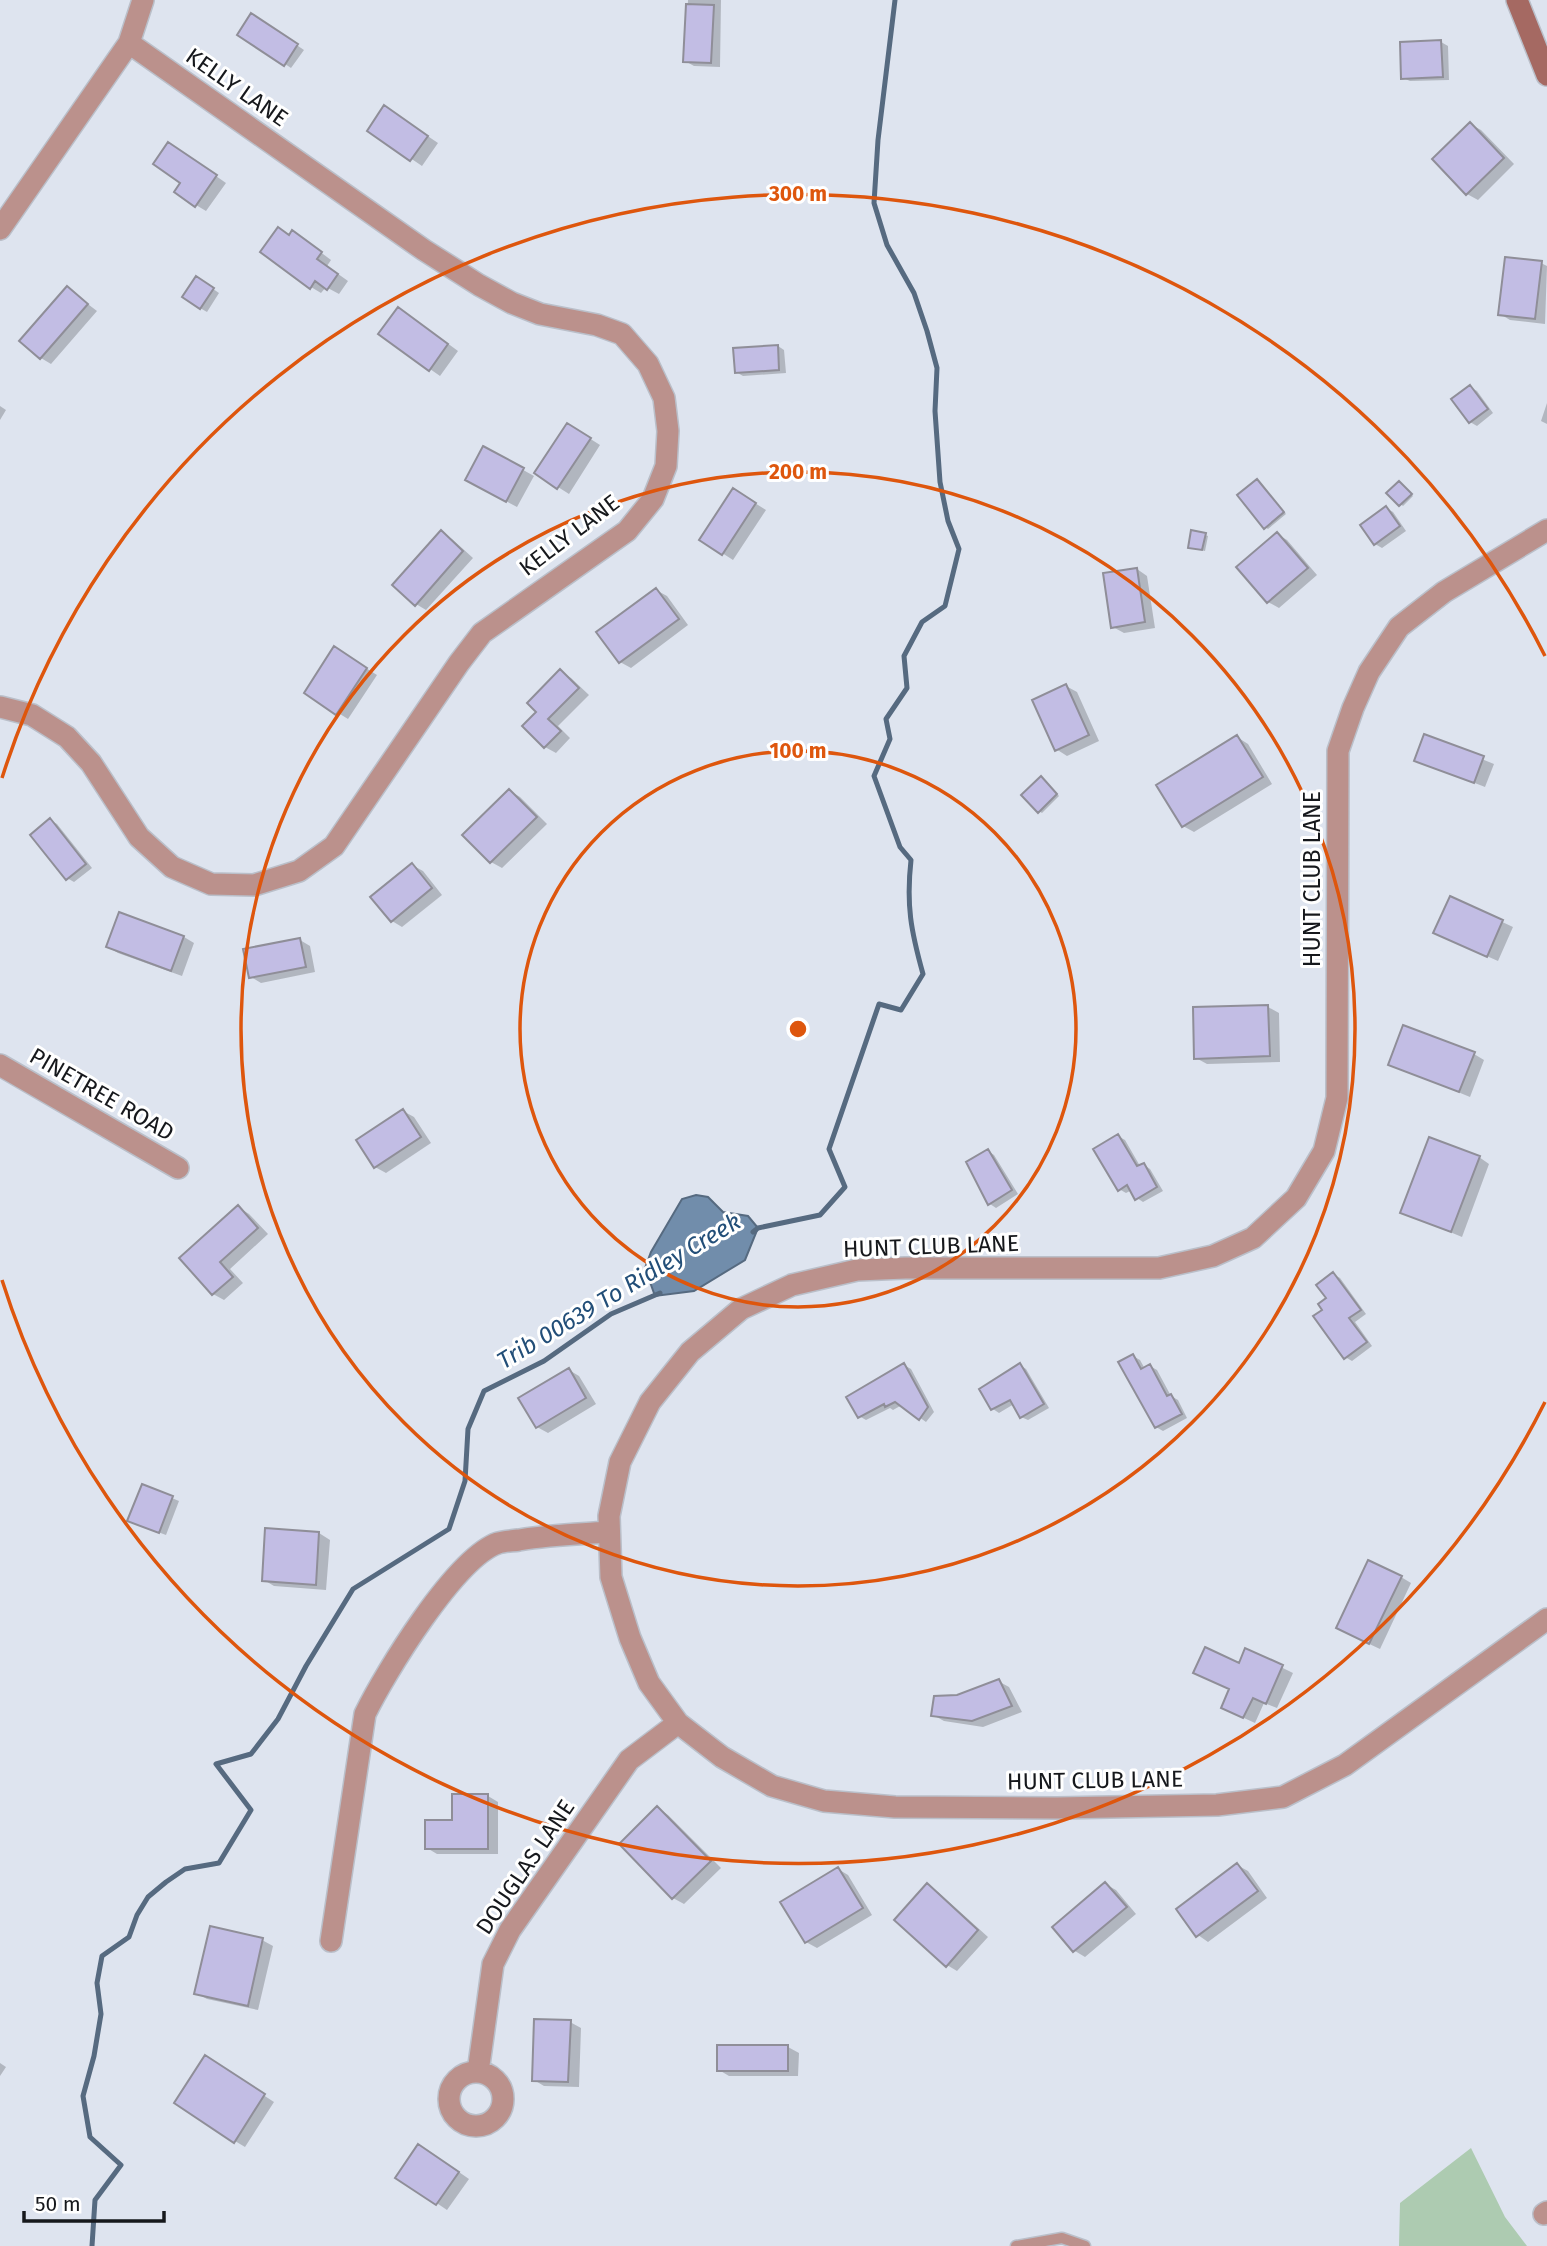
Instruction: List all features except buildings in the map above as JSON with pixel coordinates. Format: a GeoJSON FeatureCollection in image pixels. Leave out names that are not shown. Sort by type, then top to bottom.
{"type":"FeatureCollection","features":[{"type":"Feature","properties":{"kind":"street"},"geometry":{"type":"LineString","coordinates":[[0,229],[129,43],[143,0]]}},
{"type":"Feature","properties":{"kind":"street"},"geometry":{"type":"LineString","coordinates":[[1517,0],[1547,75]]}},
{"type":"Feature","properties":{"kind":"street","name":"KELLY LANE"},"geometry":{"type":"LineString","coordinates":[[0,707],[32,715],[67,737],[91,763],[139,838],[172,867],[211,884],[254,886],[299,872],[334,846],[458,663],[482,633],[626,531],[653,499],[666,466],[668,431],[664,398],[648,364],[622,334],[597,325],[540,314],[479,285],[424,250],[129,43]]}},
{"type":"Feature","properties":{"kind":"street","name":"HUNT CLUB LANE"},"geometry":{"type":"LineString","coordinates":[[1547,530],[1444,592],[1399,628],[1369,672],[1353,708],[1338,751],[1337,1098],[1324,1151],[1296,1198],[1253,1238],[1213,1256],[1159,1268],[857,1270],[792,1285],[741,1309],[690,1352],[650,1402],[620,1462],[609,1516],[611,1577],[630,1638],[649,1683],[678,1723],[722,1757],[772,1786],[824,1801],[895,1807],[1057,1808],[1217,1805],[1283,1797],[1345,1765],[1547,1619]]}},
{"type":"Feature","properties":{"kind":"street","name":"PINETREE ROAD"},"geometry":{"type":"LineString","coordinates":[[0,1065],[178,1168]]}},
{"type":"Feature","properties":{"kind":"street"},"geometry":{"type":"LineString","coordinates":[[331,1941],[365,1714],[378,1686],[411,1636],[471,1559],[497,1544],[546,1536],[610,1532]]}},
{"type":"Feature","properties":{"kind":"street","name":"DOUGLAS LANE"},"geometry":{"type":"LineString","coordinates":[[478,2072],[493,1964],[510,1930],[629,1759],[678,1723]]}},
{"type":"Feature","properties":{"kind":"lane"},"geometry":{"type":"LineString","coordinates":[[1016,2246],[1062,2238],[1085,2246]]}},
{"type":"Feature","properties":{"kind":"green space"},"geometry":{"type":"Polygon","coordinates":[[[1471,2148],[1505,2217],[1527,2246],[1399,2246],[1400,2203],[1471,2148]]]}},
{"type":"Feature","properties":{"kind":"water"},"geometry":{"type":"Polygon","coordinates":[[[696,1195],[708,1197],[723,1212],[748,1216],[758,1228],[745,1260],[694,1291],[655,1296],[645,1268],[651,1252],[682,1199],[696,1195]]]}},
{"type":"Feature","properties":{"kind":"waterway","name":"Trib 00639 To Ridley Creek"},"geometry":{"type":"LineString","coordinates":[[753,1232],[758,1228],[820,1215],[845,1187],[829,1149],[879,1004],[901,1010],[923,974],[911,918],[911,860],[900,847],[874,776],[890,739],[886,719],[907,688],[904,656],[922,622],[945,606],[959,549],[948,521],[940,482],[935,411],[937,368],[914,293],[887,245],[874,203],[878,140],[895,0]]}},
{"type":"Feature","properties":{"kind":"waterway","name":"Trib 00639 To Ridley Creek"},"geometry":{"type":"LineString","coordinates":[[92,2246],[95,2200],[121,2165],[90,2137],[83,2096],[94,2056],[101,2014],[97,1983],[102,1956],[129,1937],[137,1915],[148,1897],[166,1882],[185,1869],[219,1863],[251,1810],[216,1764],[251,1754],[278,1719],[306,1666],[353,1589],[449,1529],[465,1481],[468,1429],[484,1391],[544,1361],[611,1314],[660,1293]]}}]}
